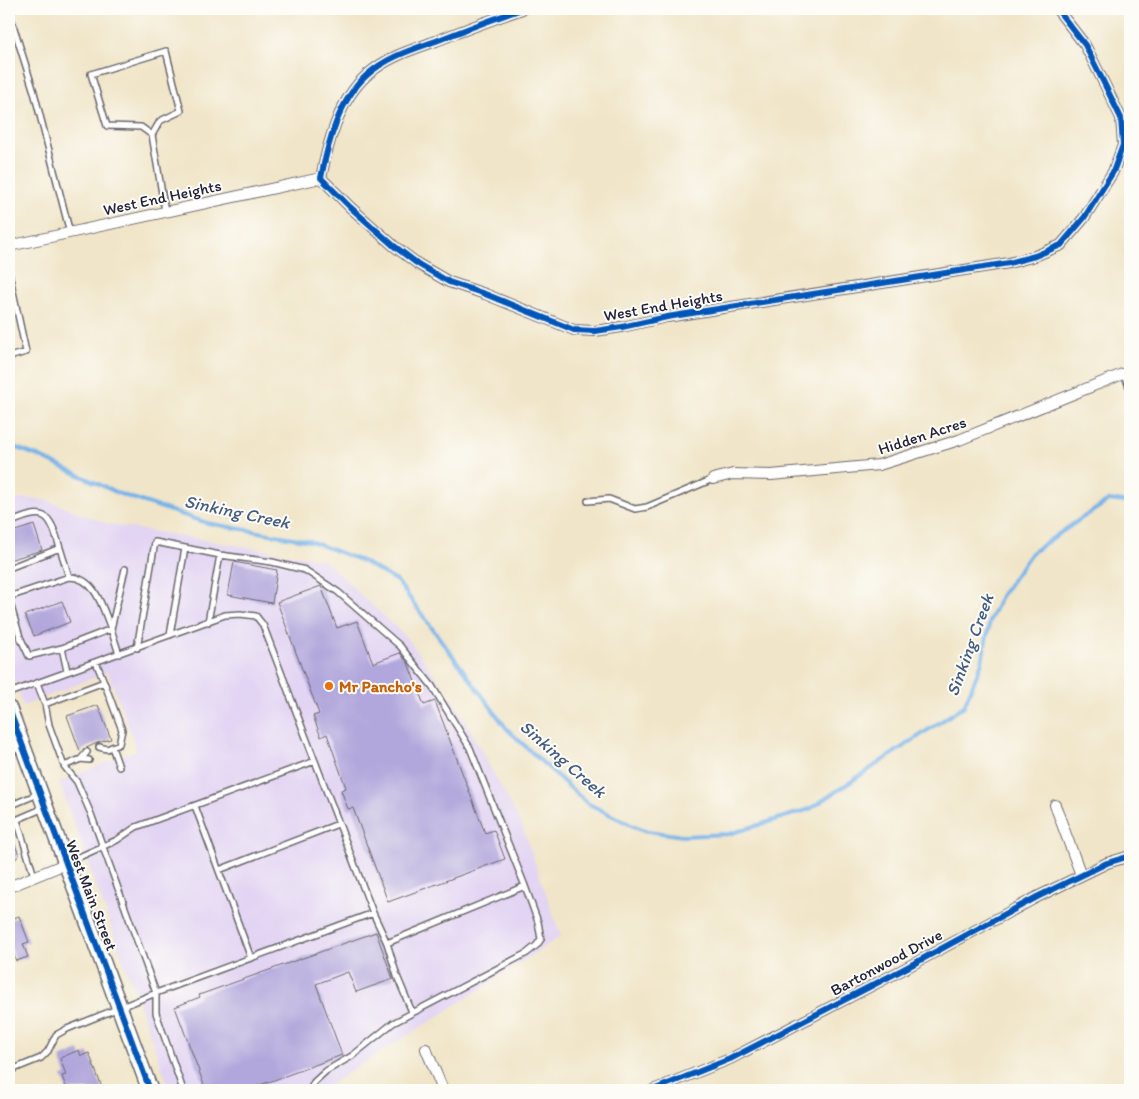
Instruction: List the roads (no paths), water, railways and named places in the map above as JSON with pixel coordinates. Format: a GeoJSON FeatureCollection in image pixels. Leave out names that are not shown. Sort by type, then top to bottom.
{"type":"FeatureCollection","features":[{"type":"Feature","properties":{"kind":"main road","name":"West Main Street"},"geometry":{"type":"LineString","coordinates":[[9,709],[16,750],[45,808],[150,1090]]}},
{"type":"Feature","properties":{"kind":"street"},"geometry":{"type":"LineString","coordinates":[[321,178],[326,153],[338,116],[366,76],[389,59],[522,9]]}},
{"type":"Feature","properties":{"kind":"street","name":"West End Heights"},"geometry":{"type":"LineString","coordinates":[[10,243],[70,232],[321,178],[394,246],[418,264],[449,282],[485,294],[574,330],[595,331],[677,316],[1009,263],[1035,256],[1061,245],[1084,218],[1113,172],[1123,145],[1121,118],[1085,45],[1057,9]]}},
{"type":"Feature","properties":{"kind":"street","name":"Hidden Acres"},"geometry":{"type":"LineString","coordinates":[[713,479],[733,474],[771,475],[879,465],[959,440],[1127,373]]}},
{"type":"Feature","properties":{"kind":"street"},"geometry":{"type":"LineString","coordinates":[[1055,805],[1081,875]]}},
{"type":"Feature","properties":{"kind":"street","name":"Bartonwood Drive"},"geometry":{"type":"LineString","coordinates":[[652,1090],[730,1059],[1081,875],[1107,863],[1130,856]]}},
{"type":"Feature","properties":{"kind":"street"},"geometry":{"type":"LineString","coordinates":[[9,887],[65,864]]}},
{"type":"Feature","properties":{"kind":"street"},"geometry":{"type":"LineString","coordinates":[[426,1049],[443,1090]]}},
{"type":"Feature","properties":{"kind":"lane"},"geometry":{"type":"LineString","coordinates":[[9,12],[34,92],[70,232]]}},
{"type":"Feature","properties":{"kind":"lane"},"geometry":{"type":"LineString","coordinates":[[152,134],[141,126],[106,126],[91,74],[166,51],[181,111],[160,121],[152,134],[164,211]]}},
{"type":"Feature","properties":{"kind":"lane"},"geometry":{"type":"LineString","coordinates":[[9,273],[26,352],[9,357]]}},
{"type":"Feature","properties":{"kind":"lane"},"geometry":{"type":"LineString","coordinates":[[1127,373],[1130,389]]}},
{"type":"Feature","properties":{"kind":"lane"},"geometry":{"type":"LineString","coordinates":[[588,501],[609,499],[635,509],[647,507],[713,479]]}},
{"type":"Feature","properties":{"kind":"lane"},"geometry":{"type":"LineString","coordinates":[[9,523],[30,514],[42,515],[51,521],[69,577]]}},
{"type":"Feature","properties":{"kind":"lane"},"geometry":{"type":"LineString","coordinates":[[136,648],[155,542],[220,556],[272,562],[305,570],[338,592],[400,646],[432,686],[470,748],[525,886],[538,922],[541,939],[537,945],[527,953],[412,1012],[378,1034],[352,1056],[326,1071],[314,1082],[310,1090]]}},
{"type":"Feature","properties":{"kind":"lane"},"geometry":{"type":"LineString","coordinates":[[9,568],[60,548]]}},
{"type":"Feature","properties":{"kind":"lane"},"geometry":{"type":"LineString","coordinates":[[170,635],[186,548]]}},
{"type":"Feature","properties":{"kind":"lane"},"geometry":{"type":"LineString","coordinates":[[208,622],[220,556]]}},
{"type":"Feature","properties":{"kind":"lane"},"geometry":{"type":"LineString","coordinates":[[111,629],[125,569]]}},
{"type":"Feature","properties":{"kind":"lane"},"geometry":{"type":"LineString","coordinates":[[111,629],[62,648],[29,656],[20,637],[9,599],[69,577],[86,581],[94,589],[111,629],[119,654]]}},
{"type":"Feature","properties":{"kind":"lane"},"geometry":{"type":"LineString","coordinates":[[9,693],[225,616],[240,614],[256,616],[260,621],[338,824],[387,943],[397,976],[412,1012]]}},
{"type":"Feature","properties":{"kind":"lane"},"geometry":{"type":"LineString","coordinates":[[62,648],[67,671]]}},
{"type":"Feature","properties":{"kind":"lane"},"geometry":{"type":"LineString","coordinates":[[96,662],[122,730],[119,744],[110,748],[102,756]]}},
{"type":"Feature","properties":{"kind":"lane"},"geometry":{"type":"LineString","coordinates":[[45,704],[104,682]]}},
{"type":"Feature","properties":{"kind":"lane"},"geometry":{"type":"LineString","coordinates":[[37,684],[64,766],[77,782],[103,846],[156,993],[156,1013],[183,1090]]}},
{"type":"Feature","properties":{"kind":"lane"},"geometry":{"type":"LineString","coordinates":[[99,747],[110,748]]}},
{"type":"Feature","properties":{"kind":"lane"},"geometry":{"type":"LineString","coordinates":[[110,748],[119,767]]}},
{"type":"Feature","properties":{"kind":"lane"},"geometry":{"type":"LineString","coordinates":[[64,766],[81,759],[87,752]]}},
{"type":"Feature","properties":{"kind":"lane"},"geometry":{"type":"LineString","coordinates":[[81,759],[89,760]]}},
{"type":"Feature","properties":{"kind":"lane"},"geometry":{"type":"LineString","coordinates":[[65,864],[103,846],[136,827],[315,761]]}},
{"type":"Feature","properties":{"kind":"lane"},"geometry":{"type":"LineString","coordinates":[[9,791],[11,805],[39,794]]}},
{"type":"Feature","properties":{"kind":"lane"},"geometry":{"type":"LineString","coordinates":[[195,806],[251,958]]}},
{"type":"Feature","properties":{"kind":"lane"},"geometry":{"type":"LineString","coordinates":[[9,823],[45,808]]}},
{"type":"Feature","properties":{"kind":"lane"},"geometry":{"type":"LineString","coordinates":[[16,820],[34,876]]}},
{"type":"Feature","properties":{"kind":"lane"},"geometry":{"type":"LineString","coordinates":[[219,870],[338,824]]}},
{"type":"Feature","properties":{"kind":"lane"},"geometry":{"type":"LineString","coordinates":[[387,943],[525,886]]}},
{"type":"Feature","properties":{"kind":"lane"},"geometry":{"type":"LineString","coordinates":[[9,1071],[41,1058],[48,1051],[56,1035],[67,1029],[156,993],[374,913]]}},
{"type":"Feature","properties":{"kind":"waterway","name":"Sinking Creek"},"geometry":{"type":"LineString","coordinates":[[9,445],[38,456],[120,494],[207,523],[310,541],[362,561],[397,581],[507,729],[587,803],[641,830],[683,836],[729,834],[810,809],[964,706],[982,662],[990,620],[1001,596],[1031,553],[1110,500],[1130,503]]}},
{"type":"Feature","properties":{"kind":"place","name":"Mr Pancho's"},"geometry":{"type":"Point","coordinates":[329,686]}}]}
